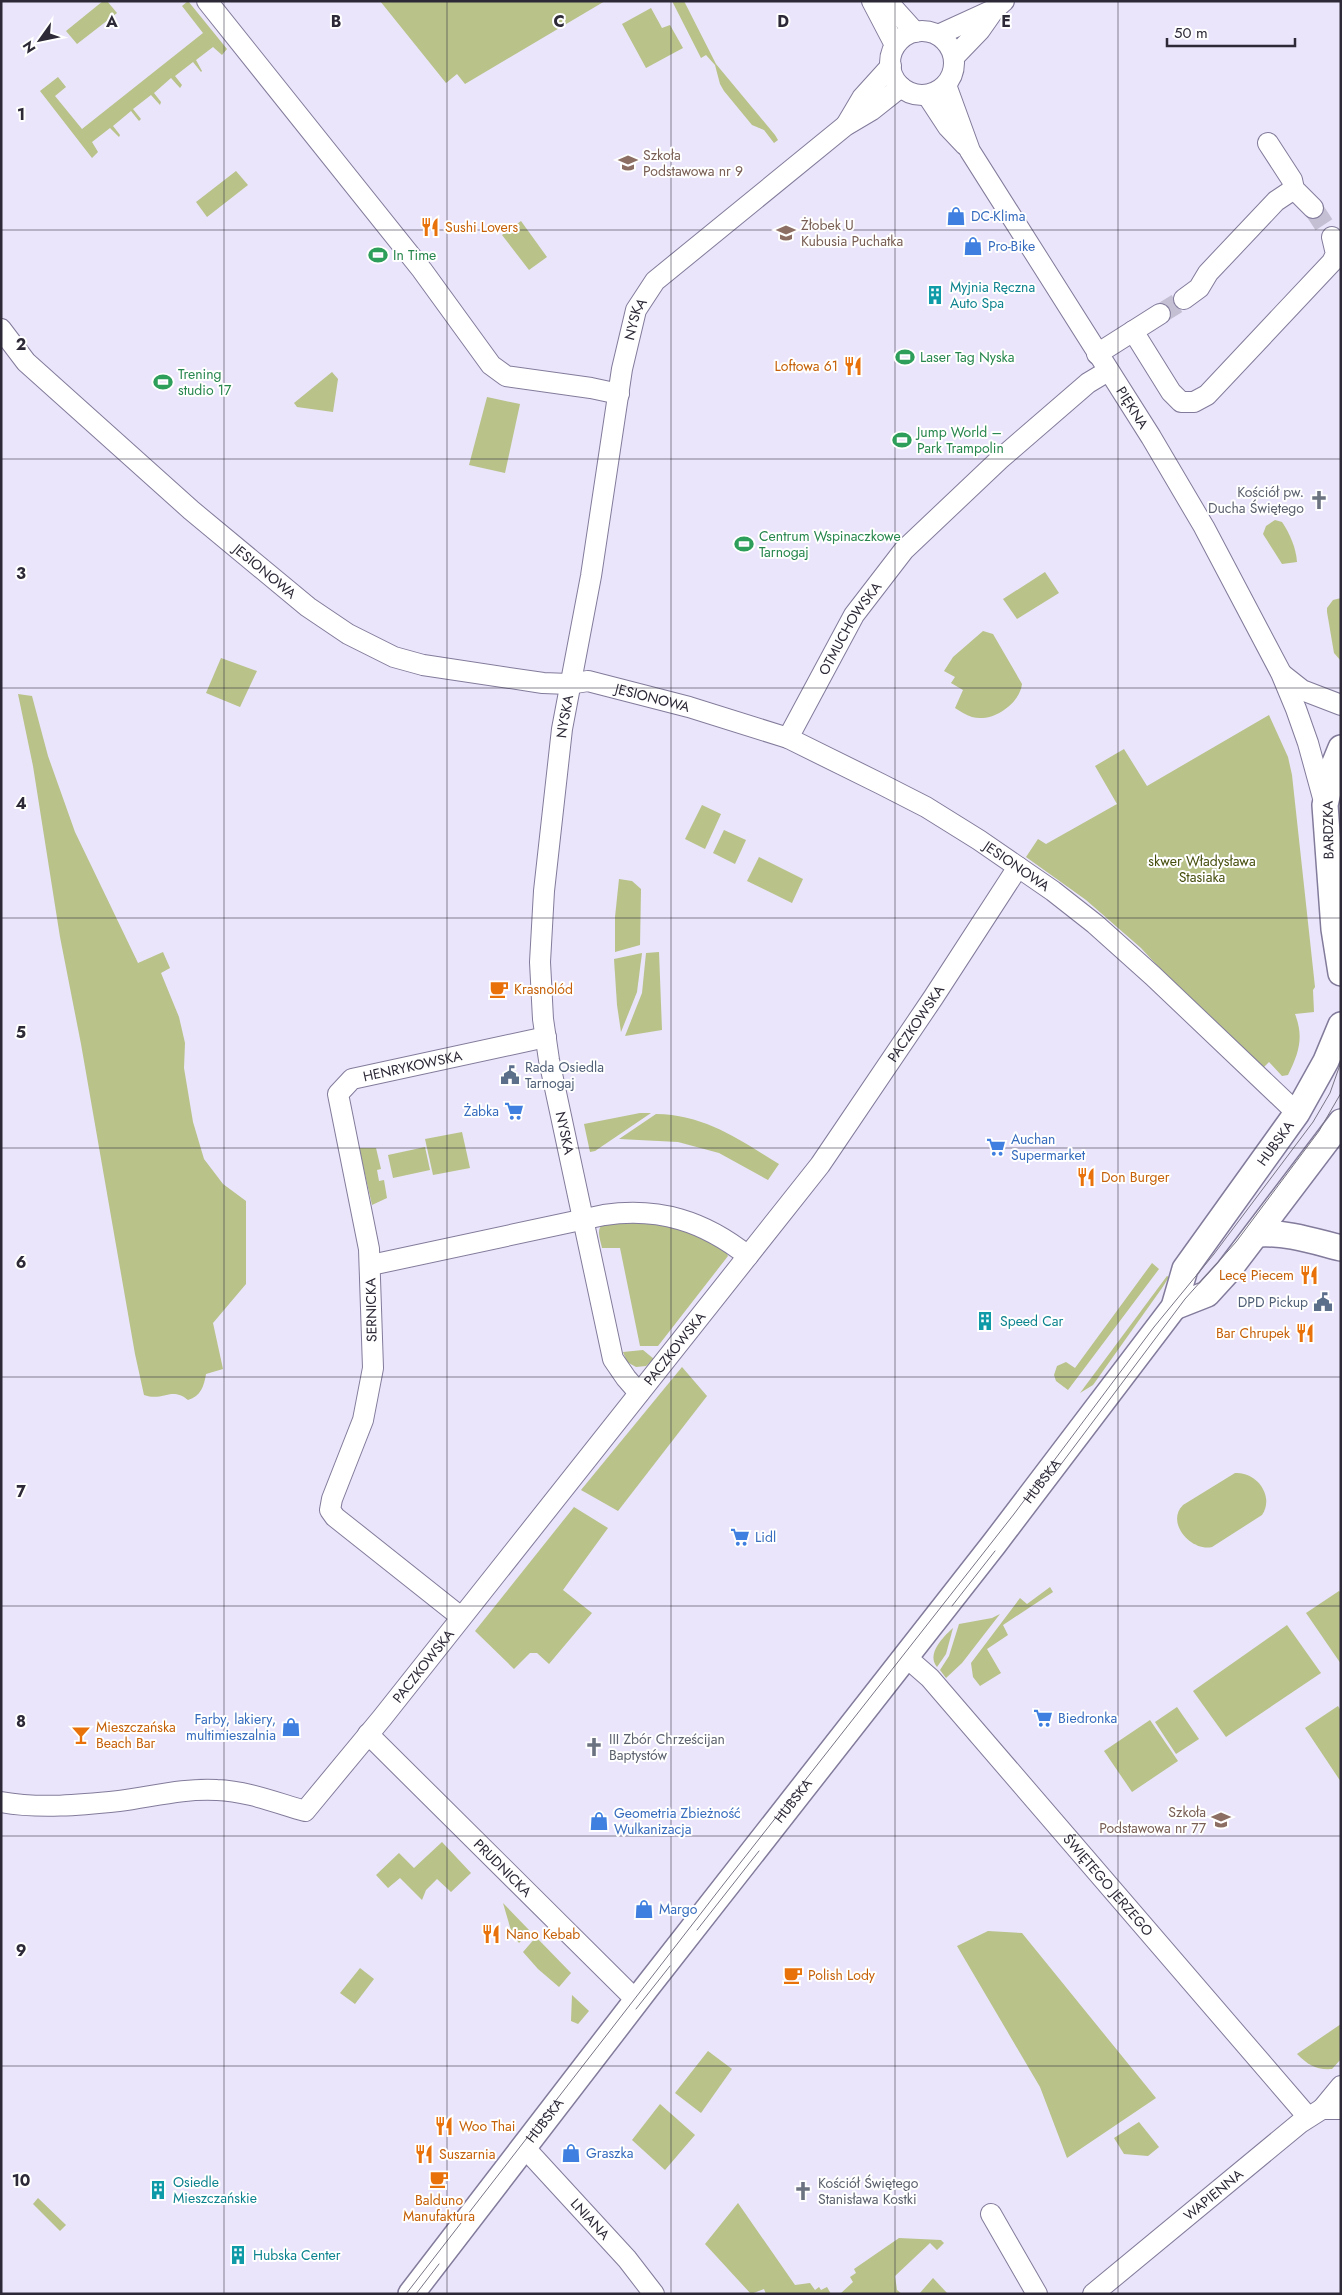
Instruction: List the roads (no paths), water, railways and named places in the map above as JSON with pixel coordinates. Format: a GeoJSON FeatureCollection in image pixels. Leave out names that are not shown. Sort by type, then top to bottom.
{"type":"FeatureCollection","features":[{"type":"Feature","properties":{"kind":"street"},"geometry":{"type":"LineString","coordinates":[[207,1],[422,270],[491,365],[506,376],[591,388],[619,394]]}},
{"type":"Feature","properties":{"kind":"street"},"geometry":{"type":"LineString","coordinates":[[872,1],[895,45]]}},
{"type":"Feature","properties":{"kind":"street"},"geometry":{"type":"LineString","coordinates":[[886,1],[915,32]]}},
{"type":"Feature","properties":{"kind":"street"},"geometry":{"type":"LineString","coordinates":[[938,35],[1000,5]]}},
{"type":"Feature","properties":{"kind":"street"},"geometry":{"type":"LineString","coordinates":[[954,57],[980,30],[1000,5]]}},
{"type":"Feature","properties":{"kind":"street"},"geometry":{"type":"LineString","coordinates":[[927,31],[938,35],[949,44],[954,57],[954,71],[946,84],[937,92],[927,95],[910,93],[901,87],[895,80],[891,66],[895,45],[903,38],[915,32],[927,31]]}},
{"type":"Feature","properties":{"kind":"street","name":"NYSKA"},"geometry":{"type":"LineString","coordinates":[[845,126],[862,98],[891,66]]}},
{"type":"Feature","properties":{"kind":"street","name":"PIĘKNA"},"geometry":{"type":"LineString","coordinates":[[946,84],[970,151]]}},
{"type":"Feature","properties":{"kind":"street","name":"NYSKA"},"geometry":{"type":"LineString","coordinates":[[639,1393],[613,1359],[546,1037],[540,962],[544,890],[562,729],[569,684],[591,576],[619,394],[636,310],[655,280],[845,126],[872,110],[901,87]]}},
{"type":"Feature","properties":{"kind":"street","name":"PIĘKNA"},"geometry":{"type":"LineString","coordinates":[[927,95],[948,127],[970,151],[1204,527],[1281,673],[1308,743],[1325,805]]}},
{"type":"Feature","properties":{"kind":"street"},"geometry":{"type":"LineString","coordinates":[[1268,143],[1292,180],[1294,189],[1313,208]]}},
{"type":"Feature","properties":{"kind":"street"},"geometry":{"type":"LineString","coordinates":[[1184,298],[1199,288],[1208,273],[1276,201],[1294,189]]}},
{"type":"Feature","properties":{"kind":"street"},"geometry":{"type":"LineString","coordinates":[[1133,331],[1176,398],[1185,403],[1194,402],[1207,395],[1332,262],[1336,254],[1332,237]]}},
{"type":"Feature","properties":{"kind":"street","name":"OTMUCHOWSKA"},"geometry":{"type":"LineString","coordinates":[[788,738],[854,615],[904,550],[992,466],[1088,383],[1103,362],[1133,331],[1160,314]]}},
{"type":"Feature","properties":{"kind":"street","name":"JESIONOWA"},"geometry":{"type":"LineString","coordinates":[[1,329],[26,362],[191,510],[308,607],[348,634],[394,657],[422,665],[524,680],[569,684],[588,681],[689,707],[788,738],[926,807],[1054,891],[1095,924],[1153,976],[1297,1113]]}},
{"type":"Feature","properties":{"kind":"street","name":"PIĘKNA"},"geometry":{"type":"LineString","coordinates":[[1281,673],[1302,690],[1341,704]]}},
{"type":"Feature","properties":{"kind":"street","name":"BARDZKA"},"geometry":{"type":"LineString","coordinates":[[1341,748],[1334,765],[1325,805],[1334,930],[1341,973]]}},
{"type":"Feature","properties":{"kind":"street","name":"PACZKOWSKA"},"geometry":{"type":"LineString","coordinates":[[1,1802],[39,1806],[119,1801],[186,1791],[217,1790],[244,1794],[305,1811],[820,1165],[934,998],[1018,868]]}},
{"type":"Feature","properties":{"kind":"street","name":"HUBSKA"},"geometry":{"type":"LineString","coordinates":[[411,2294],[994,1544],[1174,1307],[1185,1269],[1297,1113],[1322,1068],[1341,1026]]}},
{"type":"Feature","properties":{"kind":"street","name":"HENRYKOWSKA"},"geometry":{"type":"LineString","coordinates":[[371,1265],[338,1094],[352,1079],[546,1037]]}},
{"type":"Feature","properties":{"kind":"street"},"geometry":{"type":"LineString","coordinates":[[1174,1307],[1207,1294],[1258,1234],[1341,1122]]}},
{"type":"Feature","properties":{"kind":"street","name":"SERNICKA"},"geometry":{"type":"LineString","coordinates":[[461,1617],[380,1554],[335,1517],[330,1510],[332,1499],[363,1420],[371,1381],[373,1368],[371,1265],[584,1220],[635,1212],[668,1216],[699,1225],[720,1236],[748,1256]]}},
{"type":"Feature","properties":{"kind":"street"},"geometry":{"type":"LineString","coordinates":[[1258,1234],[1272,1233],[1295,1236],[1341,1248]]}},
{"type":"Feature","properties":{"kind":"street","name":"ŚWIĘTEGO JERZEGO"},"geometry":{"type":"LineString","coordinates":[[906,1657],[930,1678],[1324,2111]]}},
{"type":"Feature","properties":{"kind":"street","name":"PRUDNICKA"},"geometry":{"type":"LineString","coordinates":[[368,1734],[637,2001]]}},
{"type":"Feature","properties":{"kind":"street","name":"WAPIENNA"},"geometry":{"type":"LineString","coordinates":[[1093,2294],[1324,2111],[1341,2086]]}},
{"type":"Feature","properties":{"kind":"street","name":"LNIANA"},"geometry":{"type":"LineString","coordinates":[[524,2147],[627,2259],[654,2294]]}},
{"type":"Feature","properties":{"kind":"street"},"geometry":{"type":"LineString","coordinates":[[991,2214],[1037,2294]]}},
{"type":"Feature","properties":{"kind":"tunnel"},"geometry":{"type":"LineString","coordinates":[[1313,208],[1332,237]]}},
{"type":"Feature","properties":{"kind":"tunnel"},"geometry":{"type":"LineString","coordinates":[[1160,314],[1184,299]]}},
{"type":"Feature","properties":{"kind":"tram line"},"geometry":{"type":"LineString","coordinates":[[406,2294],[719,1890],[1014,1514],[1154,1327],[1214,1254],[1313,1122],[1330,1093],[1341,1062]]}},
{"type":"Feature","properties":{"kind":"tram line"},"geometry":{"type":"LineString","coordinates":[[1053,1475],[1185,1299],[1236,1242],[1319,1131],[1341,1093]]}},
{"type":"Feature","properties":{"kind":"tram line"},"geometry":{"type":"LineString","coordinates":[[952,1606],[995,1551]]}},
{"type":"Feature","properties":{"kind":"tram line"},"geometry":{"type":"LineString","coordinates":[[697,1930],[759,1851]]}},
{"type":"Feature","properties":{"kind":"tram line"},"geometry":{"type":"LineString","coordinates":[[636,2009],[670,1966]]}},
{"type":"Feature","properties":{"kind":"tram line"},"geometry":{"type":"LineString","coordinates":[[416,2294],[439,2264]]}},
{"type":"Feature","properties":{"kind":"place","name":"Szkoła Podstawowa nr 9"},"geometry":{"type":"Point","coordinates":[628,163]}},
{"type":"Feature","properties":{"kind":"place","name":"DC-Klima"},"geometry":{"type":"Point","coordinates":[956,216]}},
{"type":"Feature","properties":{"kind":"place","name":"Sushi Lovers"},"geometry":{"type":"Point","coordinates":[430,227]}},
{"type":"Feature","properties":{"kind":"place","name":"Żłobek U Kubusia Puchatka"},"geometry":{"type":"Point","coordinates":[786,233]}},
{"type":"Feature","properties":{"kind":"place","name":"Pro-Bike"},"geometry":{"type":"Point","coordinates":[973,246]}},
{"type":"Feature","properties":{"kind":"place","name":"In Time"},"geometry":{"type":"Point","coordinates":[378,255]}},
{"type":"Feature","properties":{"kind":"place","name":"Myjnia Ręczna Auto Spa"},"geometry":{"type":"Point","coordinates":[935,295]}},
{"type":"Feature","properties":{"kind":"place","name":"Laser Tag Nyska"},"geometry":{"type":"Point","coordinates":[905,357]}},
{"type":"Feature","properties":{"kind":"place","name":"Loftowa 61"},"geometry":{"type":"Point","coordinates":[853,366]}},
{"type":"Feature","properties":{"kind":"place","name":"Trening studio 17"},"geometry":{"type":"Point","coordinates":[163,382]}},
{"type":"Feature","properties":{"kind":"place","name":"Jump World – Park Trampolin"},"geometry":{"type":"Point","coordinates":[902,440]}},
{"type":"Feature","properties":{"kind":"place","name":"Kościół pw. Ducha Świętego"},"geometry":{"type":"Point","coordinates":[1319,500]}},
{"type":"Feature","properties":{"kind":"place","name":"Centrum Wspinaczkowe Tarnogaj"},"geometry":{"type":"Point","coordinates":[744,544]}},
{"type":"Feature","properties":{"kind":"place","name":"Krasnolód"},"geometry":{"type":"Point","coordinates":[499,989]}},
{"type":"Feature","properties":{"kind":"place","name":"Rada Osiedla Tarnogaj"},"geometry":{"type":"Point","coordinates":[510,1075]}},
{"type":"Feature","properties":{"kind":"place","name":"Żabka"},"geometry":{"type":"Point","coordinates":[514,1111]}},
{"type":"Feature","properties":{"kind":"place","name":"Auchan Supermarket"},"geometry":{"type":"Point","coordinates":[996,1147]}},
{"type":"Feature","properties":{"kind":"place","name":"Don Burger"},"geometry":{"type":"Point","coordinates":[1086,1177]}},
{"type":"Feature","properties":{"kind":"place","name":"Lecę Piecem"},"geometry":{"type":"Point","coordinates":[1309,1275]}},
{"type":"Feature","properties":{"kind":"place","name":"DPD Pickup"},"geometry":{"type":"Point","coordinates":[1323,1302]}},
{"type":"Feature","properties":{"kind":"place","name":"Speed Car"},"geometry":{"type":"Point","coordinates":[985,1321]}},
{"type":"Feature","properties":{"kind":"place","name":"Bar Chrupek"},"geometry":{"type":"Point","coordinates":[1305,1333]}},
{"type":"Feature","properties":{"kind":"place","name":"Lidl"},"geometry":{"type":"Point","coordinates":[740,1537]}},
{"type":"Feature","properties":{"kind":"place","name":"Biedronka"},"geometry":{"type":"Point","coordinates":[1043,1718]}},
{"type":"Feature","properties":{"kind":"place","name":"Farby, lakiery, multimieszalnia"},"geometry":{"type":"Point","coordinates":[291,1727]}},
{"type":"Feature","properties":{"kind":"place","name":"Mieszczańska Beach Bar"},"geometry":{"type":"Point","coordinates":[81,1735]}},
{"type":"Feature","properties":{"kind":"place","name":"III Zbór Chrześcijan Baptystów"},"geometry":{"type":"Point","coordinates":[594,1747]}},
{"type":"Feature","properties":{"kind":"place","name":"Szkoła Podstawowa nr 77"},"geometry":{"type":"Point","coordinates":[1221,1820]}},
{"type":"Feature","properties":{"kind":"place","name":"Geometria Zbieżność Wulkanizacja"},"geometry":{"type":"Point","coordinates":[599,1821]}},
{"type":"Feature","properties":{"kind":"place","name":"Margo"},"geometry":{"type":"Point","coordinates":[644,1909]}},
{"type":"Feature","properties":{"kind":"place","name":"Nano Kebab"},"geometry":{"type":"Point","coordinates":[491,1934]}},
{"type":"Feature","properties":{"kind":"place","name":"Polish Lody"},"geometry":{"type":"Point","coordinates":[793,1975]}},
{"type":"Feature","properties":{"kind":"place","name":"Woo Thai"},"geometry":{"type":"Point","coordinates":[444,2126]}},
{"type":"Feature","properties":{"kind":"place","name":"Graszka"},"geometry":{"type":"Point","coordinates":[571,2153]}},
{"type":"Feature","properties":{"kind":"place","name":"Suszarnia"},"geometry":{"type":"Point","coordinates":[424,2154]}},
{"type":"Feature","properties":{"kind":"place","name":"Balduno Manufaktura"},"geometry":{"type":"Point","coordinates":[439,2179]}},
{"type":"Feature","properties":{"kind":"place","name":"Osiedle Mieszczańskie"},"geometry":{"type":"Point","coordinates":[158,2190]}},
{"type":"Feature","properties":{"kind":"place","name":"Kościół Świętego Stanisława Kostki"},"geometry":{"type":"Point","coordinates":[803,2191]}},
{"type":"Feature","properties":{"kind":"place","name":"Hubska Center"},"geometry":{"type":"Point","coordinates":[238,2255]}},
{"type":"Feature","properties":{"kind":"park label","name":"skwer Władysława Stasiaka"},"geometry":{"type":"Point","coordinates":[1202,870]}}]}
